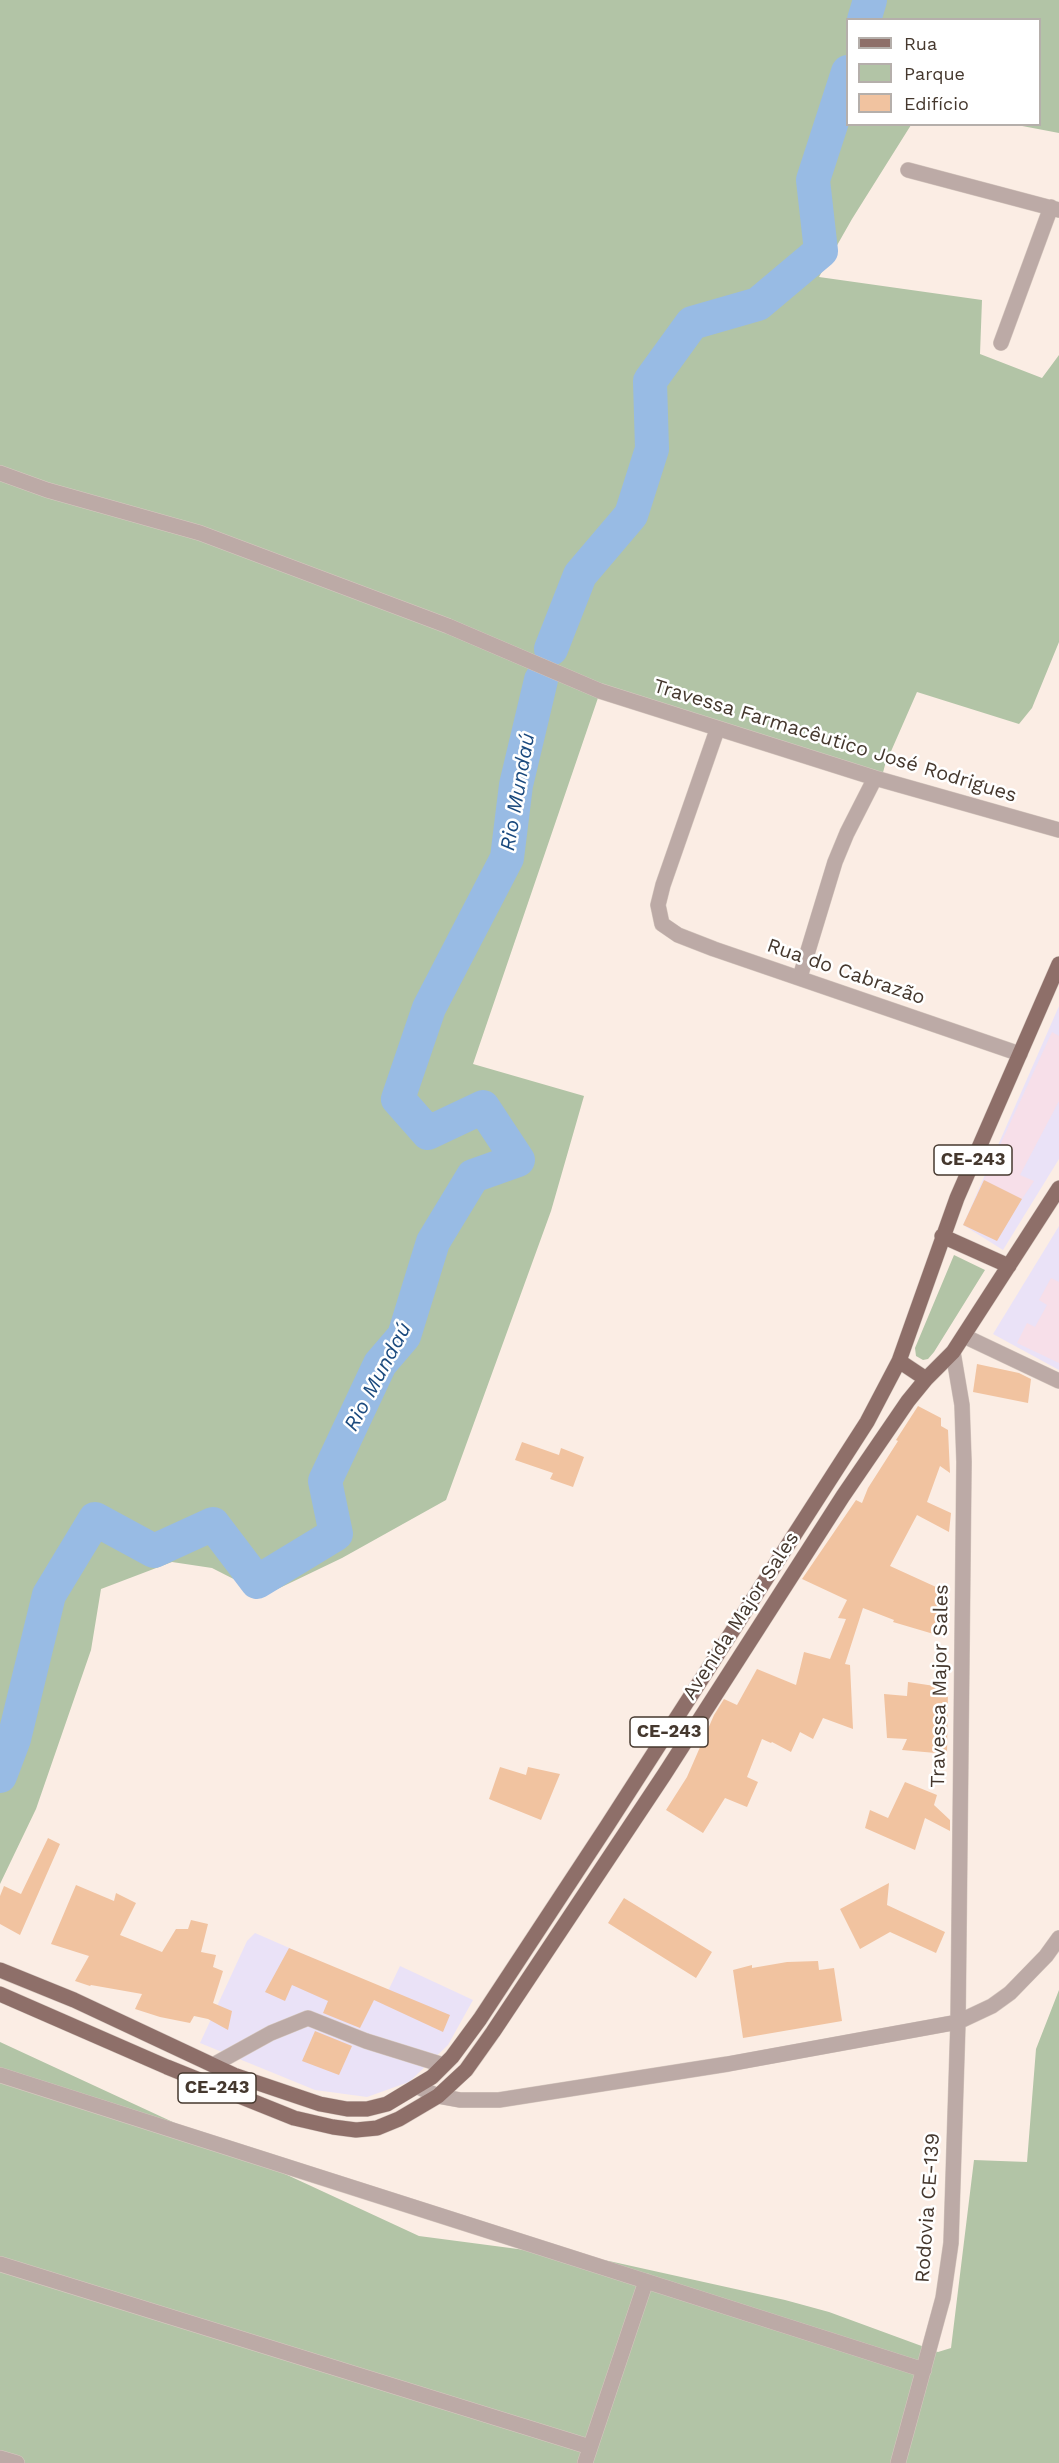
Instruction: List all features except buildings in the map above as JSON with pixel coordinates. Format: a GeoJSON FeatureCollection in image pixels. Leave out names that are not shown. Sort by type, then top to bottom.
{"type":"FeatureCollection","features":[{"type":"Feature","properties":{"kind":"main road","name":"CE-243"},"geometry":{"type":"LineString","coordinates":[[898,1361],[942,1236],[1059,964]]}},
{"type":"Feature","properties":{"kind":"main road","name":"Avenida Major Sales"},"geometry":{"type":"LineString","coordinates":[[438,2096],[466,2070],[493,2032],[637,1816],[843,1496],[926,1379],[953,1352],[1059,1188]]}},
{"type":"Feature","properties":{"kind":"main road"},"geometry":{"type":"LineString","coordinates":[[942,1236],[1009,1266]]}},
{"type":"Feature","properties":{"kind":"main road"},"geometry":{"type":"LineString","coordinates":[[898,1361],[926,1379]]}},
{"type":"Feature","properties":{"kind":"main road","name":"Avenida Major Sales"},"geometry":{"type":"LineString","coordinates":[[418,2086],[452,2057],[486,2010],[852,1449],[898,1361]]}},
{"type":"Feature","properties":{"kind":"main road"},"geometry":{"type":"LineString","coordinates":[[765,1582],[783,1590]]}},
{"type":"Feature","properties":{"kind":"main road","name":"CE-243"},"geometry":{"type":"LineString","coordinates":[[0,1970],[74,2000],[213,2065],[290,2095],[348,2109],[367,2109],[387,2104],[418,2086]]}},
{"type":"Feature","properties":{"kind":"main road","name":"CE-243"},"geometry":{"type":"LineString","coordinates":[[0,1994],[206,2084],[294,2118],[356,2130],[377,2128],[399,2119],[438,2096]]}},
{"type":"Feature","properties":{"kind":"main road"},"geometry":{"type":"LineString","coordinates":[[206,2084],[213,2065]]}},
{"type":"Feature","properties":{"kind":"street"},"geometry":{"type":"LineString","coordinates":[[908,170],[1055,208],[1001,343]]}},
{"type":"Feature","properties":{"kind":"street","name":"Travessa Farmacêutico José Rodrigues"},"geometry":{"type":"LineString","coordinates":[[0,473],[47,490],[200,533],[448,626],[600,691],[717,730],[875,778],[1059,830]]}},
{"type":"Feature","properties":{"kind":"street","name":"Rua do Cabrazão"},"geometry":{"type":"LineString","coordinates":[[717,730],[663,885],[658,905],[662,924],[678,935],[714,950],[800,977],[1020,1054]]}},
{"type":"Feature","properties":{"kind":"street"},"geometry":{"type":"LineString","coordinates":[[800,977],[835,862],[875,778]]}},
{"type":"Feature","properties":{"kind":"street"},"geometry":{"type":"LineString","coordinates":[[964,1336],[1059,1381]]}},
{"type":"Feature","properties":{"kind":"street","name":"Travessa Major Sales"},"geometry":{"type":"LineString","coordinates":[[953,1352],[962,1405],[964,1462],[958,2022]]}},
{"type":"Feature","properties":{"kind":"street"},"geometry":{"type":"LineString","coordinates":[[418,2086],[438,2096],[460,2100],[499,2100],[728,2064],[958,2022],[992,2006],[1010,1993],[1046,1956],[1059,1938]]}},
{"type":"Feature","properties":{"kind":"street"},"geometry":{"type":"LineString","coordinates":[[213,2065],[271,2033],[308,2018],[366,2041],[443,2066]]}},
{"type":"Feature","properties":{"kind":"street","name":"Rodovia CE-139"},"geometry":{"type":"LineString","coordinates":[[898,2463],[943,2298],[951,2243],[958,2022]]}},
{"type":"Feature","properties":{"kind":"street"},"geometry":{"type":"LineString","coordinates":[[0,2075],[924,2370]]}},
{"type":"Feature","properties":{"kind":"street"},"geometry":{"type":"LineString","coordinates":[[0,2264],[590,2447]]}},
{"type":"Feature","properties":{"kind":"street"},"geometry":{"type":"LineString","coordinates":[[585,2463],[646,2281]]}},
{"type":"Feature","properties":{"kind":"street"},"geometry":{"type":"LineString","coordinates":[[0,2458],[17,2463]]}},
{"type":"Feature","properties":{"kind":"shaded area"},"geometry":{"type":"Polygon","coordinates":[[[1059,1006],[1059,1159],[1003,1250],[963,1225],[1059,1006]]]}},
{"type":"Feature","properties":{"kind":"shaded area"},"geometry":{"type":"Polygon","coordinates":[[[1052,1032],[1059,1036],[1059,1101],[1020,1175],[1034,1181],[1022,1199],[984,1180],[1052,1032]]]}},
{"type":"Feature","properties":{"kind":"shaded area"},"geometry":{"type":"Polygon","coordinates":[[[1059,1226],[1059,1370],[993,1334],[1059,1226]]]}},
{"type":"Feature","properties":{"kind":"shaded area"},"geometry":{"type":"Polygon","coordinates":[[[1051,1278],[1059,1282],[1059,1363],[1017,1343],[1027,1323],[1035,1327],[1047,1305],[1039,1300],[1051,1278]]]}},
{"type":"Feature","properties":{"kind":"shaded area"},"geometry":{"type":"Polygon","coordinates":[[[255,1933],[388,1991],[400,1966],[473,2000],[448,2045],[409,2082],[367,2097],[315,2090],[200,2043],[247,1941],[255,1933]]]}},
{"type":"Feature","properties":{"kind":"green space"},"geometry":{"type":"Polygon","coordinates":[[[0,0],[1059,0],[1059,133],[1022,126],[1041,126],[1041,18],[846,18],[846,126],[910,126],[819,277],[982,300],[980,354],[1042,378],[1059,355],[1059,642],[1032,708],[1019,724],[917,692],[885,765],[881,780],[600,692],[473,1064],[584,1096],[551,1211],[446,1500],[342,1558],[265,1595],[212,1568],[172,1562],[101,1589],[91,1650],[36,1809],[0,1884],[0,0]]]}},
{"type":"Feature","properties":{"kind":"green space"},"geometry":{"type":"Polygon","coordinates":[[[954,1255],[985,1270],[934,1352],[928,1359],[923,1360],[916,1356],[915,1348],[954,1255]]]}},
{"type":"Feature","properties":{"kind":"green space"},"geometry":{"type":"Polygon","coordinates":[[[1059,1990],[1059,2463],[0,2463],[0,2042],[419,2236],[609,2261],[785,2300],[829,2312],[938,2352],[951,2348],[974,2160],[1027,2162],[1036,2049],[1059,1990]]]}},
{"type":"Feature","properties":{"kind":"waterway","name":"Rio Mundaú"},"geometry":{"type":"LineString","coordinates":[[865,18],[870,0]]}},
{"type":"Feature","properties":{"kind":"waterway","name":"Rio Mundaú"},"geometry":{"type":"LineString","coordinates":[[551,649],[580,575],[631,515],[652,449],[650,381],[692,323],[758,304],[821,251],[813,180],[846,78]]}},
{"type":"Feature","properties":{"kind":"waterway","name":"Rio Mundaú"},"geometry":{"type":"LineString","coordinates":[[0,1776],[14,1739],[49,1595],[95,1519],[154,1551],[213,1524],[257,1582],[336,1534],[325,1481],[380,1364],[404,1336],[433,1242],[473,1176],[518,1160],[483,1107],[428,1133],[398,1099],[429,1008],[507,858],[516,785],[541,680]]}}]}
